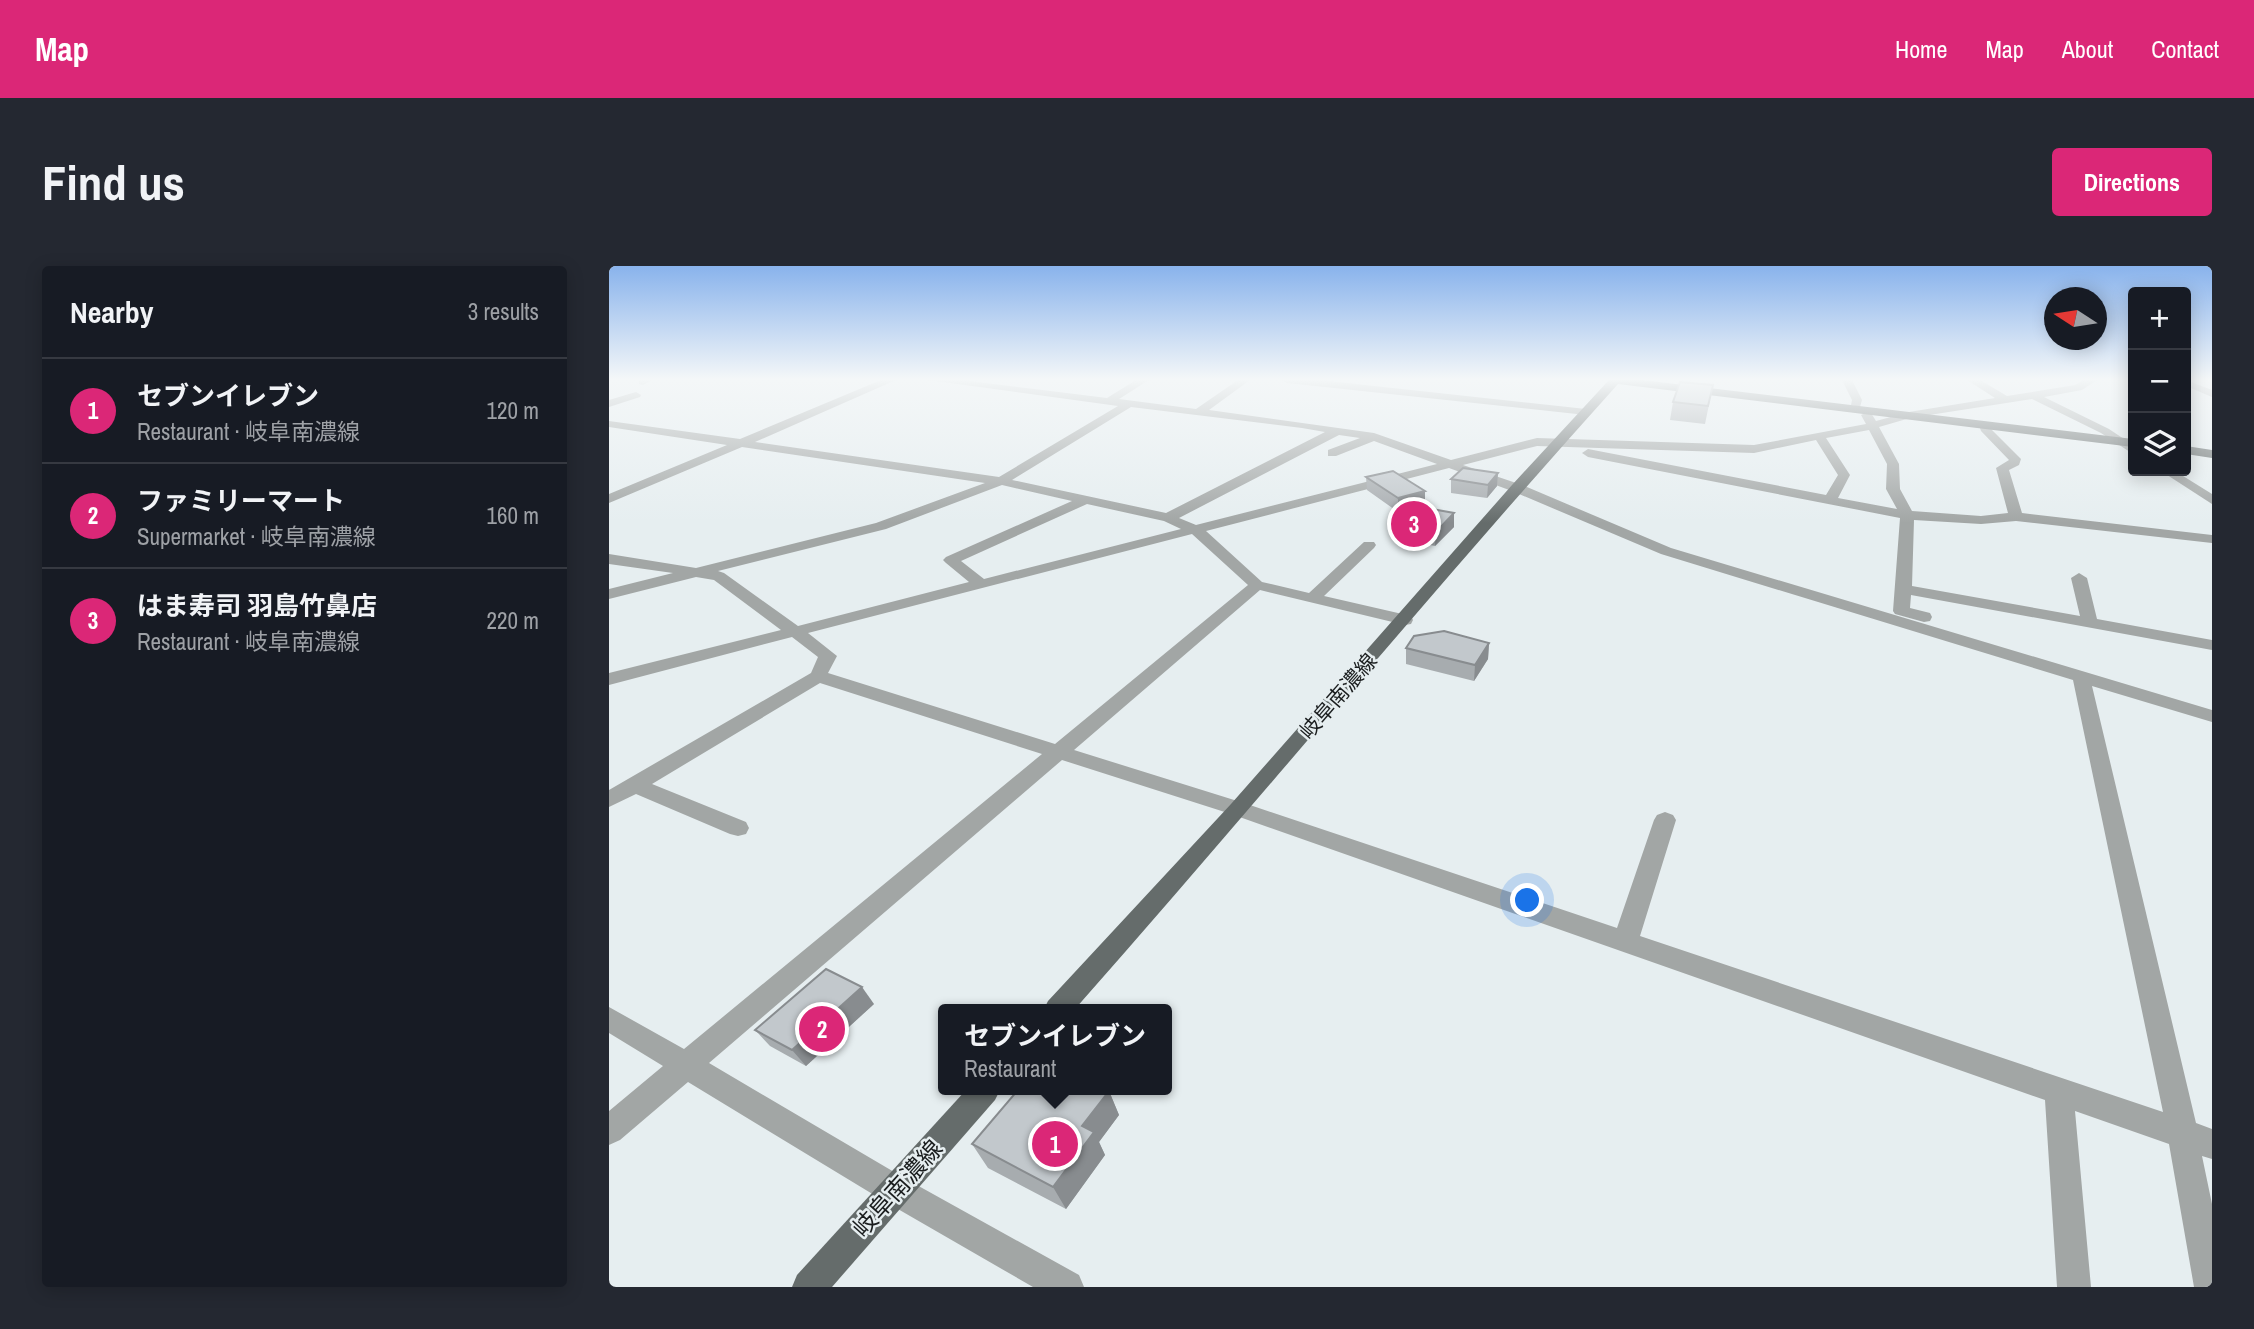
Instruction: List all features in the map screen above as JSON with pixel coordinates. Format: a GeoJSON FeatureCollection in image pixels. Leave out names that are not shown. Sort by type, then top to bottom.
{"type":"FeatureCollection","features":[{"type":"Feature","properties":{"kind":"main road","name":"岐阜南濃線"},"geometry":{"type":"LineString","coordinates":[[1063,1004],[1239,809],[1572,428]]}},
{"type":"Feature","properties":{"kind":"main road"},"geometry":{"type":"LineString","coordinates":[[2008,428],[2128,441]]}},
{"type":"Feature","properties":{"kind":"main road"},"geometry":{"type":"LineString","coordinates":[[2028,428],[2116,440]]}},
{"type":"Feature","properties":{"kind":"main road"},"geometry":{"type":"LineString","coordinates":[[2191,449],[2212,452]]}},
{"type":"Feature","properties":{"kind":"main road","name":"岐阜南濃線"},"geometry":{"type":"LineString","coordinates":[[809,1287],[980,1095]]}},
{"type":"Feature","properties":{"kind":"street"},"geometry":{"type":"LineString","coordinates":[[635,428],[1000,481],[1168,518],[1196,530],[1257,585],[1405,620]]}},
{"type":"Feature","properties":{"kind":"street"},"geometry":{"type":"LineString","coordinates":[[609,499],[780,428]]}},
{"type":"Feature","properties":{"kind":"street"},"geometry":{"type":"LineString","coordinates":[[609,594],[881,526],[1000,481],[1089,428]]}},
{"type":"Feature","properties":{"kind":"street"},"geometry":{"type":"LineString","coordinates":[[1313,428],[1374,437],[1517,488],[1666,551],[2212,716]]}},
{"type":"Feature","properties":{"kind":"street"},"geometry":{"type":"LineString","coordinates":[[609,679],[1537,442],[1754,449],[1862,428]]}},
{"type":"Feature","properties":{"kind":"street"},"geometry":{"type":"LineString","coordinates":[[1872,428],[1893,464],[1893,489],[1907,515],[1905,589],[1901,611],[1963,629]]}},
{"type":"Feature","properties":{"kind":"street"},"geometry":{"type":"LineString","coordinates":[[1986,428],[2015,459],[2015,462],[2001,468],[2016,517]]}},
{"type":"Feature","properties":{"kind":"street"},"geometry":{"type":"LineString","coordinates":[[2098,428],[2128,447]]}},
{"type":"Feature","properties":{"kind":"street"},"geometry":{"type":"LineString","coordinates":[[1168,518],[1337,431]]}},
{"type":"Feature","properties":{"kind":"street"},"geometry":{"type":"LineString","coordinates":[[1819,436],[1844,475],[1830,500]]}},
{"type":"Feature","properties":{"kind":"street"},"geometry":{"type":"LineString","coordinates":[[1332,453],[1374,437]]}},
{"type":"Feature","properties":{"kind":"street"},"geometry":{"type":"LineString","coordinates":[[1557,444],[1907,515],[1981,520],[2016,517],[2210,542]]}},
{"type":"Feature","properties":{"kind":"street"},"geometry":{"type":"LineString","coordinates":[[2175,476],[2212,500]]}},
{"type":"Feature","properties":{"kind":"street"},"geometry":{"type":"LineString","coordinates":[[981,584],[951,560],[1085,499]]}},
{"type":"Feature","properties":{"kind":"street"},"geometry":{"type":"LineString","coordinates":[[1313,598],[1369,545]]}},
{"type":"Feature","properties":{"kind":"street"},"geometry":{"type":"LineString","coordinates":[[609,559],[719,576],[828,656],[818,676],[609,800]]}},
{"type":"Feature","properties":{"kind":"street"},"geometry":{"type":"LineString","coordinates":[[2079,578],[2090,623]]}},
{"type":"Feature","properties":{"kind":"street"},"geometry":{"type":"LineString","coordinates":[[609,1130],[1257,585]]}},
{"type":"Feature","properties":{"kind":"street"},"geometry":{"type":"LineString","coordinates":[[1905,589],[2212,645]]}},
{"type":"Feature","properties":{"kind":"street"},"geometry":{"type":"LineString","coordinates":[[818,676],[1239,809],[2212,1144]]}},
{"type":"Feature","properties":{"kind":"street"},"geometry":{"type":"LineString","coordinates":[[2081,676],[2183,1135],[2211,1287]]}},
{"type":"Feature","properties":{"kind":"street"},"geometry":{"type":"LineString","coordinates":[[635,785],[738,828]]}},
{"type":"Feature","properties":{"kind":"street"},"geometry":{"type":"LineString","coordinates":[[1625,943],[1665,820]]}},
{"type":"Feature","properties":{"kind":"street"},"geometry":{"type":"LineString","coordinates":[[609,1019],[895,1190],[1067,1287]]}},
{"type":"Feature","properties":{"kind":"street"},"geometry":{"type":"LineString","coordinates":[[2059,1093],[2074,1287]]}},
{"type":"Feature","properties":{"kind":"building"},"geometry":{"type":"Polygon","coordinates":[[[1463,468],[1498,473],[1488,485],[1451,479],[1463,468]]]}},
{"type":"Feature","properties":{"kind":"building"},"geometry":{"type":"Polygon","coordinates":[[[1393,471],[1425,491],[1398,498],[1366,477],[1393,471]]]}},
{"type":"Feature","properties":{"kind":"building"},"geometry":{"type":"Polygon","coordinates":[[[1410,505],[1454,513],[1436,532],[1391,523],[1410,505]]]}},
{"type":"Feature","properties":{"kind":"building"},"geometry":{"type":"Polygon","coordinates":[[[1444,631],[1489,643],[1475,665],[1406,648],[1414,636],[1444,631]]]}},
{"type":"Feature","properties":{"kind":"building"},"geometry":{"type":"Polygon","coordinates":[[[826,969],[862,987],[792,1050],[755,1030],[826,969]]]}},
{"type":"Feature","properties":{"kind":"building"},"geometry":{"type":"Polygon","coordinates":[[[1014,1095],[1106,1095],[1082,1126],[1094,1132],[1053,1187],[972,1144],[1014,1095]]]}},
{"type":"Feature","properties":{"kind":"place","name":"はま寿司 羽島竹鼻店"},"geometry":{"type":"Point","coordinates":[1414,524]}},
{"type":"Feature","properties":{"kind":"place","name":"ファミリーマート"},"geometry":{"type":"Point","coordinates":[822,1029]}},
{"type":"Feature","properties":{"kind":"place","name":"セブンイレブン"},"geometry":{"type":"Point","coordinates":[1055,1144]}}]}
